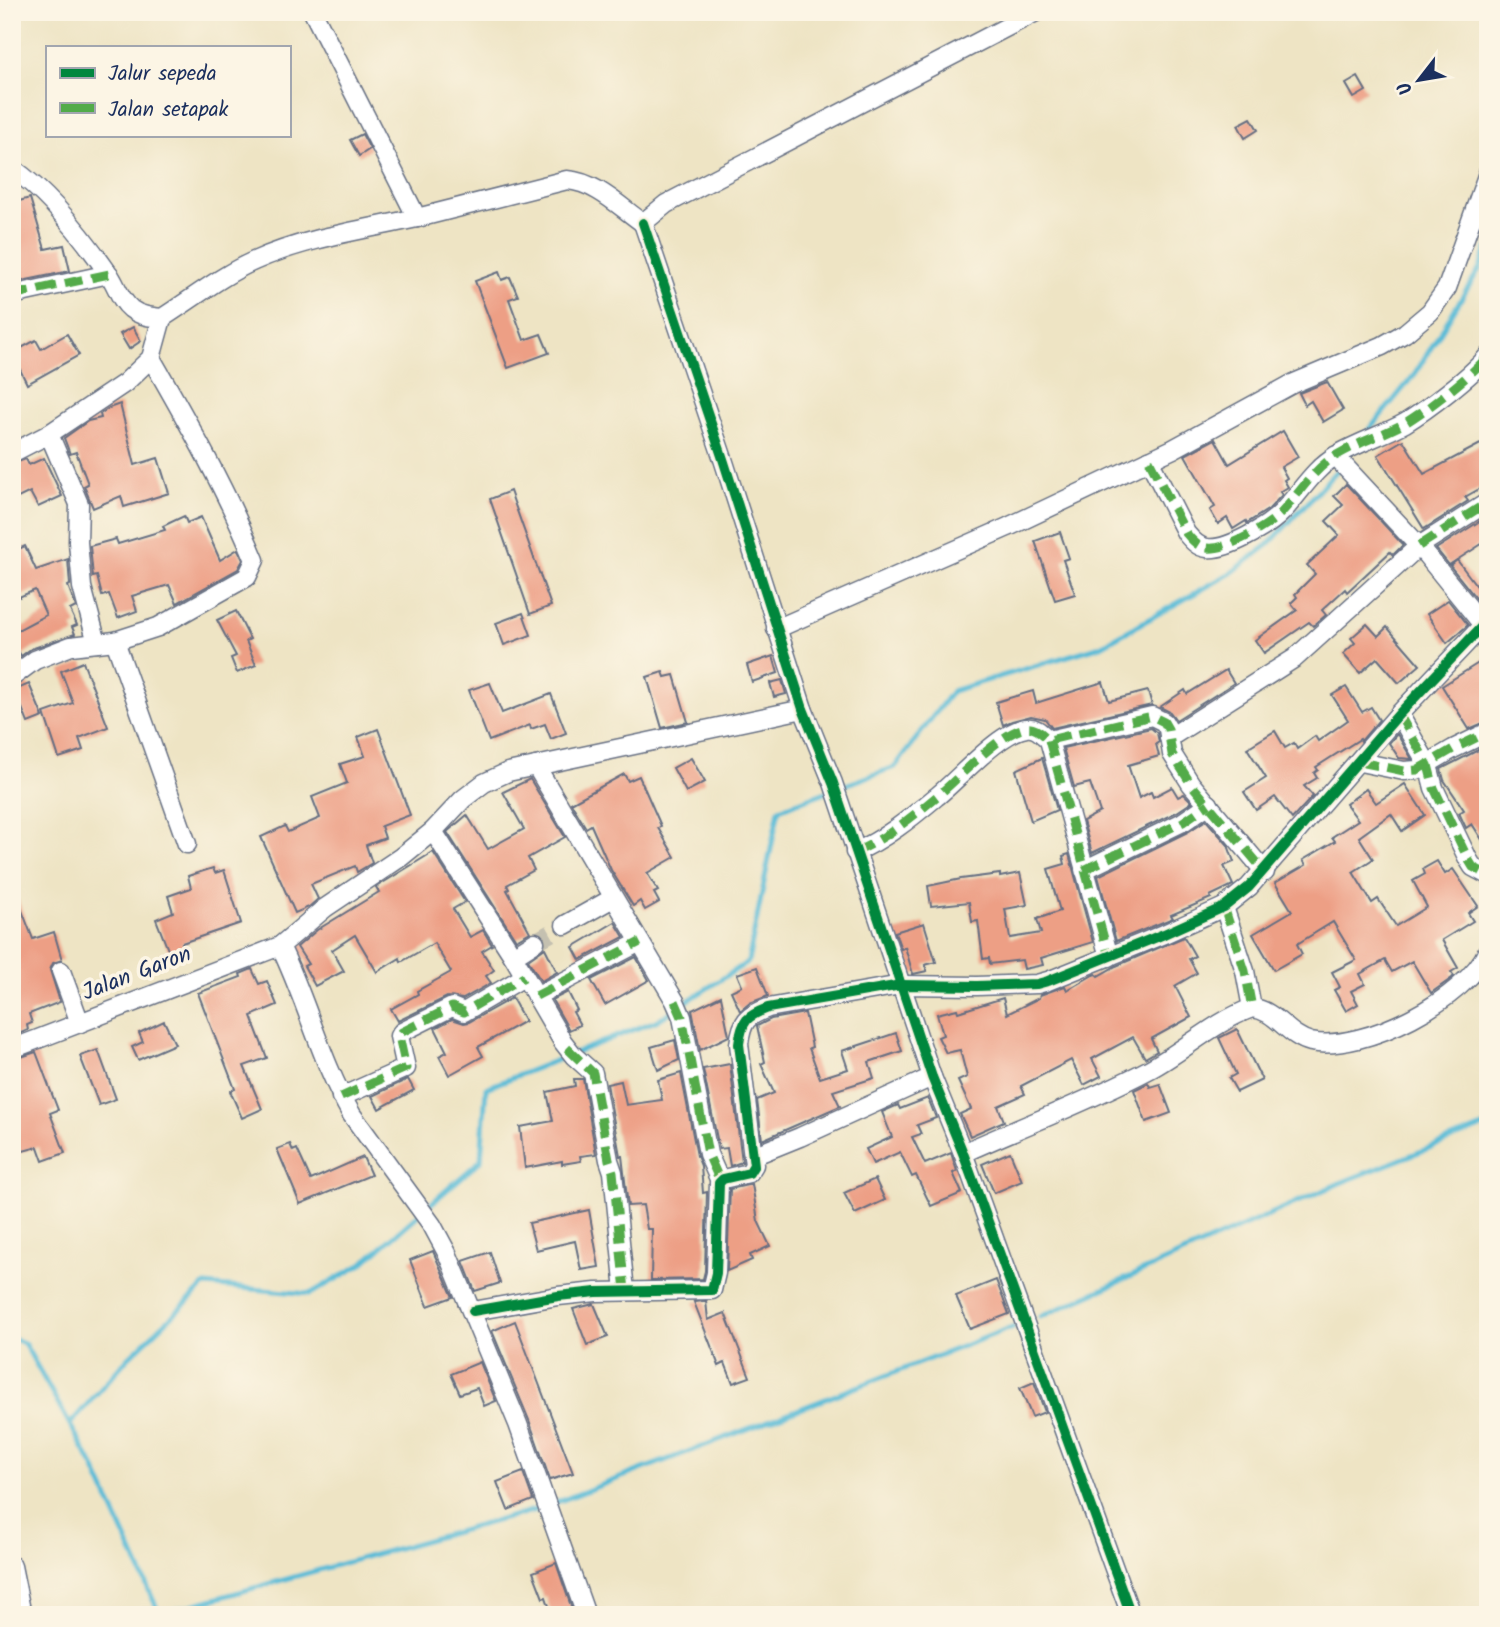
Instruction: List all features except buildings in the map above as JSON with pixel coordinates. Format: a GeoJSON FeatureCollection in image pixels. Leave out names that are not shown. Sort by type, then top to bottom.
{"type":"FeatureCollection","features":[{"type":"Feature","properties":{"kind":"street"},"geometry":{"type":"LineString","coordinates":[[313,12],[417,218]]}},
{"type":"Feature","properties":{"kind":"street"},"geometry":{"type":"LineString","coordinates":[[643,223],[666,204],[1036,12]]}},
{"type":"Feature","properties":{"kind":"street"},"geometry":{"type":"LineString","coordinates":[[12,168],[60,213],[109,274],[121,299],[129,308],[137,314],[162,318],[243,266],[268,255],[567,180],[581,181],[643,223],[723,459],[803,709],[833,783],[932,1077],[1131,1615]]}},
{"type":"Feature","properties":{"kind":"street"},"geometry":{"type":"LineString","coordinates":[[776,629],[1008,527],[1174,449],[1292,384],[1382,346],[1405,333],[1430,312],[1447,288],[1488,173]]}},
{"type":"Feature","properties":{"kind":"street"},"geometry":{"type":"LineString","coordinates":[[12,295],[109,274]]}},
{"type":"Feature","properties":{"kind":"street"},"geometry":{"type":"LineString","coordinates":[[12,453],[49,434],[125,383],[151,359],[162,318]]}},
{"type":"Feature","properties":{"kind":"street"},"geometry":{"type":"LineString","coordinates":[[1149,460],[1186,533],[1194,543],[1207,548],[1229,544],[1257,531],[1281,514],[1304,485],[1335,456],[1406,422],[1477,369],[1488,356]]}},
{"type":"Feature","properties":{"kind":"street"},"geometry":{"type":"LineString","coordinates":[[12,677],[35,660],[71,646],[115,640],[158,627],[247,577],[255,559],[196,438],[151,359]]}},
{"type":"Feature","properties":{"kind":"street"},"geometry":{"type":"LineString","coordinates":[[49,434],[79,504],[78,541],[82,587],[97,643]]}},
{"type":"Feature","properties":{"kind":"street"},"geometry":{"type":"LineString","coordinates":[[720,1181],[749,1173],[754,1164],[739,1044],[742,1025],[749,1017],[768,1008],[901,985],[1037,984],[1056,979],[1224,907],[1265,872],[1399,714],[1486,622],[1335,456]]}},
{"type":"Feature","properties":{"kind":"street"},"geometry":{"type":"LineString","coordinates":[[1169,738],[1295,658],[1419,546],[1488,502]]}},
{"type":"Feature","properties":{"kind":"street"},"geometry":{"type":"LineString","coordinates":[[115,640],[187,844]]}},
{"type":"Feature","properties":{"kind":"street","name":"Jalan Garon"},"geometry":{"type":"LineString","coordinates":[[12,1049],[280,946],[324,908],[401,857],[433,831],[463,799],[484,783],[508,772],[803,709]]}},
{"type":"Feature","properties":{"kind":"street"},"geometry":{"type":"LineString","coordinates":[[1399,714],[1428,765],[1433,788],[1468,859],[1473,867],[1488,875]]}},
{"type":"Feature","properties":{"kind":"street"},"geometry":{"type":"LineString","coordinates":[[1049,740],[1152,716],[1164,722],[1178,767],[1265,872]]}},
{"type":"Feature","properties":{"kind":"street"},"geometry":{"type":"LineString","coordinates":[[855,852],[878,840],[935,798],[1003,738],[1029,727],[1037,729],[1049,740],[1108,957]]}},
{"type":"Feature","properties":{"kind":"street"},"geometry":{"type":"LineString","coordinates":[[1360,762],[1404,771],[1417,770],[1488,732]]}},
{"type":"Feature","properties":{"kind":"street"},"geometry":{"type":"LineString","coordinates":[[473,1311],[596,1292],[712,1290],[716,1273],[720,1181],[708,1154],[679,1009],[536,766]]}},
{"type":"Feature","properties":{"kind":"street"},"geometry":{"type":"LineString","coordinates":[[1084,870],[1183,822],[1209,804]]}},
{"type":"Feature","properties":{"kind":"street"},"geometry":{"type":"LineString","coordinates":[[433,831],[513,956],[570,1052],[593,1073],[614,1174],[625,1292]]}},
{"type":"Feature","properties":{"kind":"street"},"geometry":{"type":"LineString","coordinates":[[565,925],[613,898]]}},
{"type":"Feature","properties":{"kind":"street"},"geometry":{"type":"LineString","coordinates":[[1224,907],[1245,971],[1252,1008]]}},
{"type":"Feature","properties":{"kind":"street"},"geometry":{"type":"LineString","coordinates":[[513,956],[535,942]]}},
{"type":"Feature","properties":{"kind":"street"},"geometry":{"type":"LineString","coordinates":[[536,996],[640,942]]}},
{"type":"Feature","properties":{"kind":"street"},"geometry":{"type":"LineString","coordinates":[[280,946],[294,975],[341,1097],[432,1225],[473,1311],[518,1423],[586,1615]]}},
{"type":"Feature","properties":{"kind":"street"},"geometry":{"type":"LineString","coordinates":[[962,1153],[1150,1069],[1216,1025],[1252,1008],[1268,1013],[1289,1032],[1307,1041],[1334,1044],[1351,1042],[1386,1031],[1425,1009],[1464,982],[1480,966],[1488,950]]}},
{"type":"Feature","properties":{"kind":"street"},"geometry":{"type":"LineString","coordinates":[[61,971],[80,1023]]}},
{"type":"Feature","properties":{"kind":"street"},"geometry":{"type":"LineString","coordinates":[[341,1097],[406,1068],[398,1035],[402,1032],[452,1007],[464,1012],[524,977]]}},
{"type":"Feature","properties":{"kind":"street"},"geometry":{"type":"LineString","coordinates":[[753,1156],[800,1138],[932,1077]]}},
{"type":"Feature","properties":{"kind":"street"},"geometry":{"type":"LineString","coordinates":[[12,1566],[22,1615]]}},
{"type":"Feature","properties":{"kind":"waterway"},"geometry":{"type":"LineString","coordinates":[[1364,436],[1415,374],[1480,268],[1488,246]]}},
{"type":"Feature","properties":{"kind":"waterway"},"geometry":{"type":"LineString","coordinates":[[70,1424],[128,1358],[205,1285],[310,1294],[362,1264],[481,1160],[486,1088],[658,1020],[748,962],[779,809],[895,767],[952,691],[1101,646],[1231,573],[1268,545],[1341,466]]}},
{"type":"Feature","properties":{"kind":"waterway"},"geometry":{"type":"LineString","coordinates":[[1040,1317],[1340,1183],[1488,1125]]}},
{"type":"Feature","properties":{"kind":"waterway"},"geometry":{"type":"LineString","coordinates":[[160,1614],[539,1509],[1013,1327]]}},
{"type":"Feature","properties":{"kind":"waterway"},"geometry":{"type":"LineString","coordinates":[[12,1338],[24,1343],[95,1469],[160,1615]]}},
{"type":"Feature","properties":{"kind":"tunnel"},"geometry":{"type":"LineString","coordinates":[[535,942],[565,925]]}},
{"type":"Feature","properties":{"kind":"marked path"},"geometry":{"type":"LineString","coordinates":[[12,295],[109,274]]}},
{"type":"Feature","properties":{"kind":"marked path"},"geometry":{"type":"LineString","coordinates":[[1149,460],[1190,538],[1203,547],[1225,546],[1276,518],[1329,460],[1414,417],[1437,401],[1488,356]]}},
{"type":"Feature","properties":{"kind":"marked path"},"geometry":{"type":"LineString","coordinates":[[1419,546],[1488,502]]}},
{"type":"Feature","properties":{"kind":"marked path"},"geometry":{"type":"LineString","coordinates":[[1399,714],[1428,765],[1434,788],[1468,859],[1473,867],[1488,875]]}},
{"type":"Feature","properties":{"kind":"marked path"},"geometry":{"type":"LineString","coordinates":[[855,852],[877,841],[907,820],[992,747],[1015,731],[1033,728],[1049,740],[1152,716],[1164,722],[1168,729],[1172,754],[1191,784],[1265,872]]}},
{"type":"Feature","properties":{"kind":"marked path"},"geometry":{"type":"LineString","coordinates":[[1360,762],[1404,771],[1417,770],[1488,732]]}},
{"type":"Feature","properties":{"kind":"marked path"},"geometry":{"type":"LineString","coordinates":[[1049,740],[1109,957]]}},
{"type":"Feature","properties":{"kind":"marked path"},"geometry":{"type":"LineString","coordinates":[[1084,870],[1183,822],[1209,804]]}},
{"type":"Feature","properties":{"kind":"marked path"},"geometry":{"type":"LineString","coordinates":[[1224,907],[1245,971],[1252,1008]]}},
{"type":"Feature","properties":{"kind":"marked path"},"geometry":{"type":"LineString","coordinates":[[536,996],[640,942]]}},
{"type":"Feature","properties":{"kind":"marked path"},"geometry":{"type":"LineString","coordinates":[[341,1097],[406,1068],[399,1036],[402,1032],[452,1007],[464,1012],[524,977]]}},
{"type":"Feature","properties":{"kind":"marked path"},"geometry":{"type":"LineString","coordinates":[[675,1001],[682,1017],[708,1154],[720,1181]]}},
{"type":"Feature","properties":{"kind":"marked path"},"geometry":{"type":"LineString","coordinates":[[567,1048],[593,1073],[613,1172],[625,1291]]}},
{"type":"Feature","properties":{"kind":"cycle path"},"geometry":{"type":"LineString","coordinates":[[643,223],[723,459],[803,709],[833,783],[932,1077],[963,1153],[1131,1615]]}},
{"type":"Feature","properties":{"kind":"cycle path"},"geometry":{"type":"LineString","coordinates":[[473,1311],[596,1292],[712,1290],[716,1273],[719,1183],[723,1179],[749,1173],[754,1165],[739,1044],[744,1024],[750,1017],[768,1008],[901,985],[1037,984],[1164,934],[1224,907],[1249,887],[1399,714],[1488,620]]}}]}
